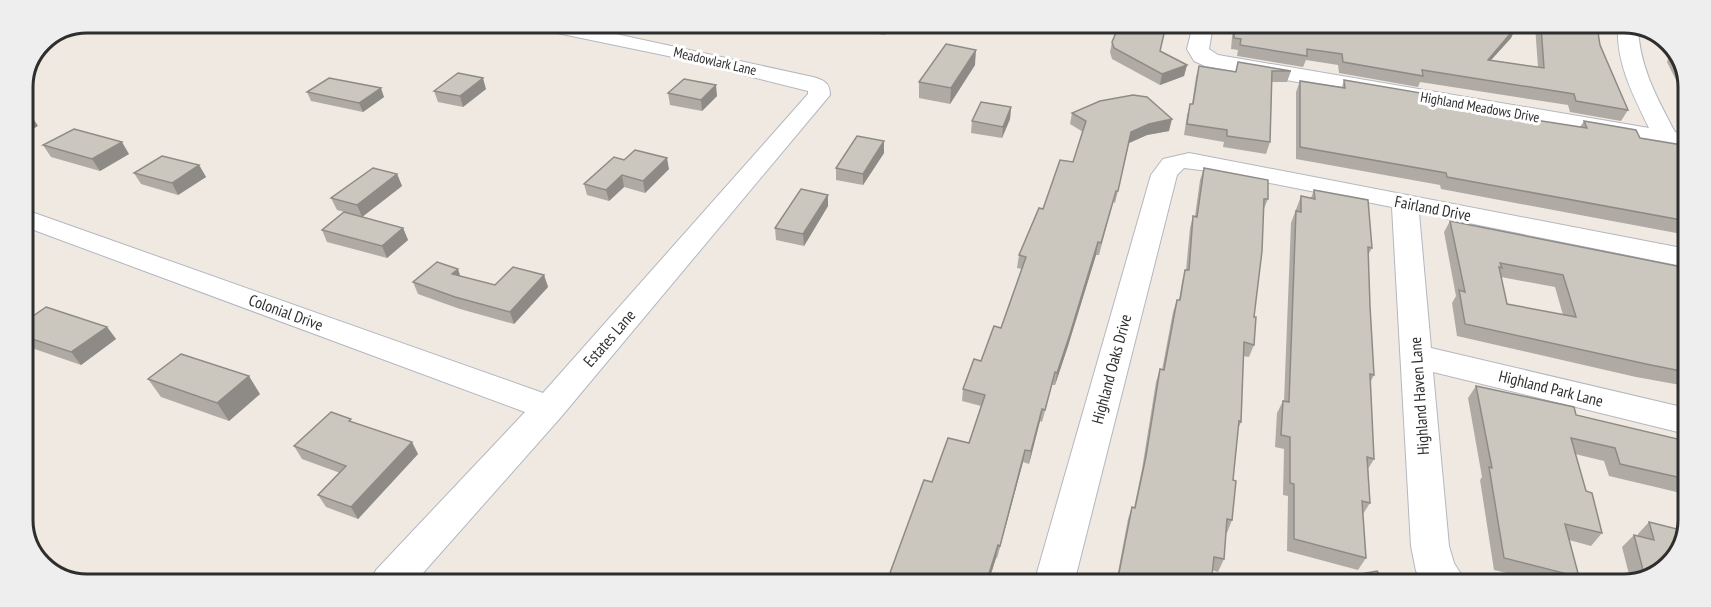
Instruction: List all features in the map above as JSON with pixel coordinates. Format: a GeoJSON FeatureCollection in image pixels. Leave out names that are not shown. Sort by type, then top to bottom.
{"type":"FeatureCollection","features":[{"type":"Feature","properties":{"kind":"street","name":"Meadowlark Lane"},"geometry":{"type":"LineString","coordinates":[[587,33],[679,52],[813,84],[819,88]]}},
{"type":"Feature","properties":{"kind":"street","name":"Highland Meadows Drive"},"geometry":{"type":"LineString","coordinates":[[1201,33],[1198,50],[1202,56],[1213,61],[1677,140]]}},
{"type":"Feature","properties":{"kind":"street"},"geometry":{"type":"LineString","coordinates":[[1628,33],[1627,44],[1632,62],[1677,140]]}},
{"type":"Feature","properties":{"kind":"street","name":"Estates Lane"},"geometry":{"type":"LineString","coordinates":[[397,574],[549,408],[819,95],[819,88]]}},
{"type":"Feature","properties":{"kind":"street","name":"Fairland Drive"},"geometry":{"type":"LineString","coordinates":[[1178,160],[1209,163],[1678,256]]}},
{"type":"Feature","properties":{"kind":"street","name":"Highland Oaks Drive"},"geometry":{"type":"LineString","coordinates":[[1056,574],[1164,175],[1167,166],[1178,160]]}},
{"type":"Feature","properties":{"kind":"street","name":"Highland Haven Lane"},"geometry":{"type":"LineString","coordinates":[[1405,203],[1430,546],[1439,574]]}},
{"type":"Feature","properties":{"kind":"street","name":"Colonial Drive"},"geometry":{"type":"LineString","coordinates":[[33,222],[549,408]]}},
{"type":"Feature","properties":{"kind":"street","name":"Highland Park Lane"},"geometry":{"type":"LineString","coordinates":[[1416,356],[1678,419]]}},
{"type":"Feature","properties":{"kind":"building"},"geometry":{"type":"Polygon","coordinates":[[[1116,33],[1164,33],[1160,51],[1187,65],[1162,74],[1114,48],[1112,42],[1116,33]]]}},
{"type":"Feature","properties":{"kind":"building"},"geometry":{"type":"Polygon","coordinates":[[[1234,33],[1511,33],[1488,60],[1544,68],[1542,33],[1598,33],[1600,45],[1628,110],[1576,101],[1574,94],[1422,70],[1423,76],[1343,62],[1342,54],[1307,49],[1307,56],[1240,45],[1241,39],[1234,38],[1234,33]]]}},
{"type":"Feature","properties":{"kind":"building"},"geometry":{"type":"Polygon","coordinates":[[[946,44],[976,50],[951,88],[919,82],[946,44]]]}},
{"type":"Feature","properties":{"kind":"building"},"geometry":{"type":"Polygon","coordinates":[[[1238,62],[1291,71],[1272,71],[1270,142],[1227,136],[1227,130],[1187,124],[1190,104],[1193,104],[1199,66],[1236,72],[1238,62]]]}},
{"type":"Feature","properties":{"kind":"building"},"geometry":{"type":"Polygon","coordinates":[[[458,73],[483,78],[460,96],[434,91],[458,73]]]}},
{"type":"Feature","properties":{"kind":"building"},"geometry":{"type":"Polygon","coordinates":[[[329,78],[381,88],[359,103],[307,92],[329,78]]]}},
{"type":"Feature","properties":{"kind":"building"},"geometry":{"type":"Polygon","coordinates":[[[684,79],[716,85],[701,100],[668,93],[684,79]]]}},
{"type":"Feature","properties":{"kind":"building"},"geometry":{"type":"Polygon","coordinates":[[[1344,80],[1427,94],[1426,103],[1587,128],[1584,121],[1636,130],[1640,138],[1678,144],[1678,219],[1447,177],[1446,173],[1300,147],[1300,81],[1345,88],[1344,80]]]}},
{"type":"Feature","properties":{"kind":"building"},"geometry":{"type":"Polygon","coordinates":[[[1133,95],[1147,97],[1172,119],[1149,124],[1131,132],[1118,191],[1116,191],[1101,243],[1098,242],[1070,334],[1057,373],[1055,372],[1045,410],[1042,409],[1031,451],[1025,450],[1000,546],[998,545],[989,574],[890,574],[924,480],[932,482],[948,438],[969,443],[985,395],[963,389],[974,359],[981,361],[994,326],[1001,328],[1026,257],[1019,255],[1039,208],[1043,209],[1060,160],[1073,162],[1086,121],[1072,113],[1100,101],[1133,95]]]}},
{"type":"Feature","properties":{"kind":"building"},"geometry":{"type":"Polygon","coordinates":[[[981,102],[1011,107],[1003,127],[972,121],[981,102]]]}},
{"type":"Feature","properties":{"kind":"building"},"geometry":{"type":"Polygon","coordinates":[[[74,129],[122,142],[92,159],[43,145],[74,129]]]}},
{"type":"Feature","properties":{"kind":"building"},"geometry":{"type":"Polygon","coordinates":[[[857,136],[884,141],[863,174],[836,168],[857,136]]]}},
{"type":"Feature","properties":{"kind":"building"},"geometry":{"type":"Polygon","coordinates":[[[635,150],[667,158],[643,181],[622,175],[606,190],[584,184],[614,157],[624,160],[635,150]]]}},
{"type":"Feature","properties":{"kind":"building"},"geometry":{"type":"Polygon","coordinates":[[[162,156],[199,165],[172,183],[134,173],[162,156]]]}},
{"type":"Feature","properties":{"kind":"building"},"geometry":{"type":"Polygon","coordinates":[[[373,168],[397,174],[357,205],[331,198],[373,168]]]}},
{"type":"Feature","properties":{"kind":"building"},"geometry":{"type":"Polygon","coordinates":[[[1204,168],[1268,180],[1268,199],[1264,199],[1262,251],[1254,317],[1256,317],[1254,345],[1244,342],[1241,422],[1239,421],[1233,480],[1236,481],[1232,520],[1227,519],[1224,559],[1214,557],[1212,574],[1119,574],[1132,507],[1135,508],[1146,456],[1160,369],[1164,370],[1177,300],[1180,300],[1185,270],[1189,270],[1193,216],[1197,217],[1204,168]]]}},
{"type":"Feature","properties":{"kind":"building"},"geometry":{"type":"Polygon","coordinates":[[[801,189],[828,195],[803,234],[775,228],[801,189]]]}},
{"type":"Feature","properties":{"kind":"building"},"geometry":{"type":"Polygon","coordinates":[[[1314,190],[1368,200],[1372,248],[1368,247],[1374,375],[1370,374],[1374,459],[1367,457],[1370,503],[1362,501],[1366,558],[1294,539],[1294,484],[1290,483],[1290,437],[1281,435],[1283,401],[1289,402],[1296,211],[1301,212],[1301,196],[1315,199],[1314,190]]]}},
{"type":"Feature","properties":{"kind":"building"},"geometry":{"type":"Polygon","coordinates":[[[344,212],[403,228],[382,246],[322,230],[344,212]]]}},
{"type":"Feature","properties":{"kind":"building"},"geometry":{"type":"Polygon","coordinates":[[[1450,221],[1678,266],[1678,370],[1465,324],[1459,290],[1465,292],[1450,221]],[[1500,263],[1507,304],[1576,317],[1563,275],[1500,263]]]}},
{"type":"Feature","properties":{"kind":"building"},"geometry":{"type":"Polygon","coordinates":[[[437,262],[458,269],[452,274],[495,285],[513,267],[544,275],[510,312],[455,297],[413,282],[437,262]]]}},
{"type":"Feature","properties":{"kind":"building"},"geometry":{"type":"Polygon","coordinates":[[[46,307],[107,327],[71,352],[33,339],[33,316],[46,307]]]}},
{"type":"Feature","properties":{"kind":"building"},"geometry":{"type":"Polygon","coordinates":[[[181,354],[249,376],[217,403],[148,379],[181,354]]]}},
{"type":"Feature","properties":{"kind":"building"},"geometry":{"type":"Polygon","coordinates":[[[1476,386],[1574,407],[1576,415],[1678,439],[1678,477],[1620,464],[1615,448],[1571,438],[1586,491],[1592,493],[1602,533],[1565,524],[1578,574],[1567,574],[1504,558],[1489,467],[1492,468],[1476,386]]]}},
{"type":"Feature","properties":{"kind":"building"},"geometry":{"type":"Polygon","coordinates":[[[331,412],[351,419],[349,421],[412,442],[351,507],[318,495],[346,466],[294,446],[331,412]]]}},
{"type":"Feature","properties":{"kind":"building"},"geometry":{"type":"Polygon","coordinates":[[[1649,522],[1677,529],[1667,553],[1660,561],[1643,570],[1634,535],[1654,540],[1649,522]]]}},
{"type":"Feature","properties":{"kind":"building"},"geometry":{"type":"Polygon","coordinates":[[[1377,571],[1379,574],[1361,574],[1377,571]]]}}]}
